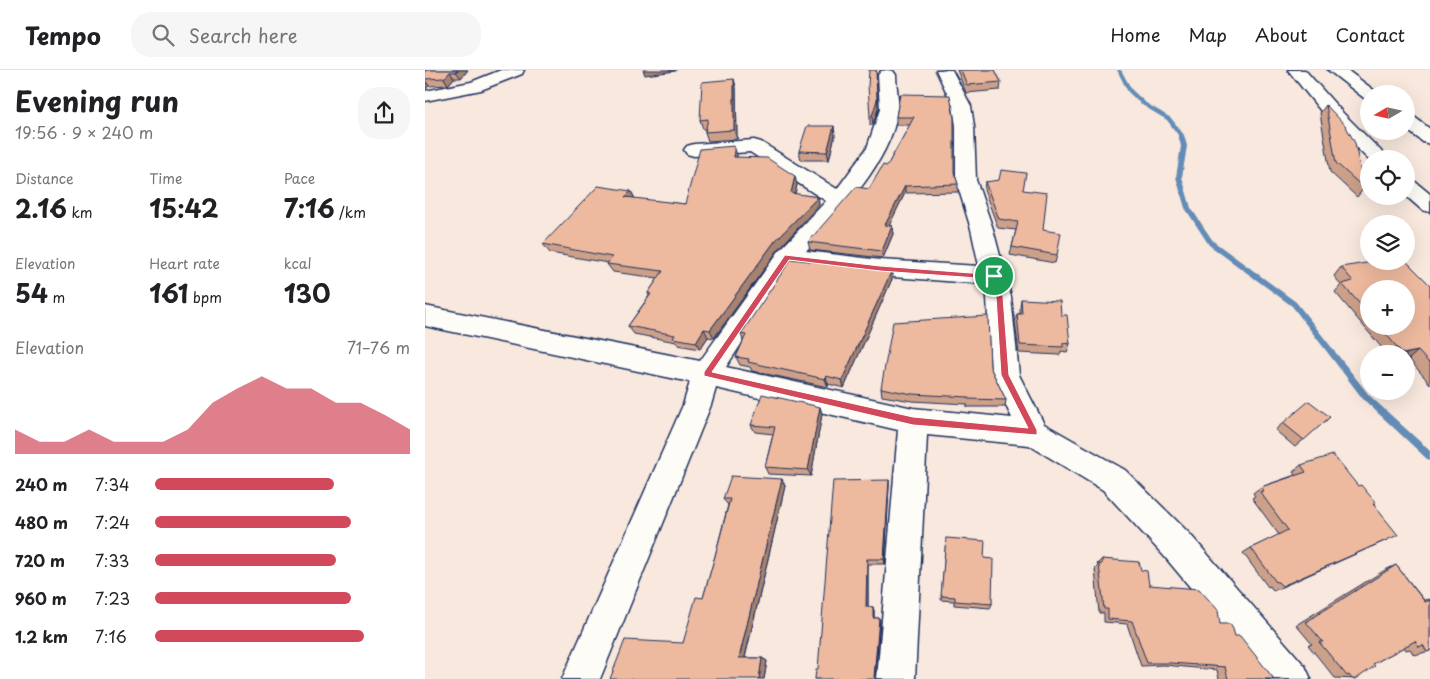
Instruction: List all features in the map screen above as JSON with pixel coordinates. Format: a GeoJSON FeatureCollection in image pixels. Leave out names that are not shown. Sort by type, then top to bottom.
{"type":"FeatureCollection","features":[{"type":"Feature","properties":{"kind":"street"},"geometry":{"type":"LineString","coordinates":[[425,96],[475,86],[516,70]]}},
{"type":"Feature","properties":{"kind":"street"},"geometry":{"type":"LineString","coordinates":[[944,70],[962,106],[965,126],[966,180],[982,228],[999,297],[1005,375],[1034,432]]}},
{"type":"Feature","properties":{"kind":"street"},"geometry":{"type":"LineString","coordinates":[[1296,70],[1336,116],[1370,150]]}},
{"type":"Feature","properties":{"kind":"street"},"geometry":{"type":"LineString","coordinates":[[1336,70],[1360,86]]}},
{"type":"Feature","properties":{"kind":"street"},"geometry":{"type":"LineString","coordinates":[[581,679],[697,405],[706,374],[787,257],[839,200],[877,148],[889,109],[887,75]]}},
{"type":"Feature","properties":{"kind":"street"},"geometry":{"type":"LineString","coordinates":[[1415,127],[1430,138]]}},
{"type":"Feature","properties":{"kind":"street"},"geometry":{"type":"LineString","coordinates":[[694,150],[754,146],[839,200]]}},
{"type":"Feature","properties":{"kind":"street"},"geometry":{"type":"LineString","coordinates":[[1415,192],[1430,204]]}},
{"type":"Feature","properties":{"kind":"street"},"geometry":{"type":"LineString","coordinates":[[787,257],[880,268],[994,276]]}},
{"type":"Feature","properties":{"kind":"street"},"geometry":{"type":"LineString","coordinates":[[425,316],[706,374],[913,421],[1034,432],[1114,480],[1176,544],[1292,679]]}},
{"type":"Feature","properties":{"kind":"street"},"geometry":{"type":"LineString","coordinates":[[896,679],[913,421]]}},
{"type":"Feature","properties":{"kind":"building"},"geometry":{"type":"Polygon","coordinates":[[[425,70],[457,70],[456,72],[450,72],[444,78],[425,79],[425,70]]]}},
{"type":"Feature","properties":{"kind":"building"},"geometry":{"type":"Polygon","coordinates":[[[869,70],[876,70],[877,100],[872,116],[870,116],[868,86],[869,70]]]}},
{"type":"Feature","properties":{"kind":"building"},"geometry":{"type":"Polygon","coordinates":[[[961,70],[995,70],[1001,82],[967,85],[961,70]]]}},
{"type":"Feature","properties":{"kind":"building"},"geometry":{"type":"Polygon","coordinates":[[[734,79],[734,130],[705,132],[708,119],[700,120],[702,82],[734,79]]]}},
{"type":"Feature","properties":{"kind":"building"},"geometry":{"type":"Polygon","coordinates":[[[900,94],[950,95],[954,118],[954,172],[958,184],[905,186],[885,225],[892,226],[882,251],[808,242],[856,187],[869,189],[883,165],[887,166],[914,117],[896,117],[900,94]]]}},
{"type":"Feature","properties":{"kind":"building"},"geometry":{"type":"Polygon","coordinates":[[[1326,105],[1345,125],[1355,143],[1360,168],[1360,184],[1336,163],[1326,105]]]}},
{"type":"Feature","properties":{"kind":"building"},"geometry":{"type":"Polygon","coordinates":[[[807,126],[834,126],[827,152],[799,151],[807,126]]]}},
{"type":"Feature","properties":{"kind":"building"},"geometry":{"type":"Polygon","coordinates":[[[734,146],[734,157],[767,158],[795,176],[791,193],[818,197],[775,241],[710,330],[704,329],[696,342],[673,338],[675,335],[628,326],[651,294],[648,293],[663,271],[607,264],[612,257],[543,244],[598,186],[631,191],[625,197],[685,204],[700,149],[734,146]]]}},
{"type":"Feature","properties":{"kind":"building"},"geometry":{"type":"Polygon","coordinates":[[[1001,170],[1026,173],[1023,190],[1047,193],[1043,230],[1061,233],[1057,255],[1012,247],[1018,222],[999,219],[985,182],[999,180],[1001,170]]]}},
{"type":"Feature","properties":{"kind":"building"},"geometry":{"type":"Polygon","coordinates":[[[791,259],[892,270],[842,380],[826,376],[825,379],[748,362],[749,359],[736,357],[746,335],[741,334],[791,259]]]}},
{"type":"Feature","properties":{"kind":"building"},"geometry":{"type":"Polygon","coordinates":[[[1360,264],[1360,270],[1415,270],[1430,285],[1430,364],[1418,351],[1415,352],[1415,345],[1395,345],[1387,335],[1415,335],[1415,280],[1360,280],[1360,304],[1342,284],[1353,281],[1341,267],[1360,264]]]}},
{"type":"Feature","properties":{"kind":"building"},"geometry":{"type":"Polygon","coordinates":[[[1021,299],[1060,301],[1061,315],[1067,315],[1070,344],[1063,343],[1063,347],[1020,345],[1017,314],[1022,314],[1021,299]]]}},
{"type":"Feature","properties":{"kind":"building"},"geometry":{"type":"Polygon","coordinates":[[[988,316],[990,367],[1006,400],[912,394],[881,388],[893,322],[988,316]]]}},
{"type":"Feature","properties":{"kind":"building"},"geometry":{"type":"Polygon","coordinates":[[[762,394],[820,407],[808,470],[765,467],[775,427],[751,425],[762,394]]]}},
{"type":"Feature","properties":{"kind":"building"},"geometry":{"type":"Polygon","coordinates":[[[1309,401],[1330,417],[1304,440],[1283,423],[1309,401]]]}},
{"type":"Feature","properties":{"kind":"building"},"geometry":{"type":"Polygon","coordinates":[[[1333,455],[1358,486],[1361,485],[1376,503],[1373,504],[1398,535],[1282,586],[1276,582],[1251,548],[1288,530],[1260,492],[1263,491],[1261,487],[1306,472],[1301,465],[1333,455]]]}},
{"type":"Feature","properties":{"kind":"building"},"geometry":{"type":"Polygon","coordinates":[[[731,476],[782,479],[739,658],[762,658],[759,679],[610,679],[625,640],[683,643],[696,597],[703,598],[730,499],[723,499],[731,476]]]}},
{"type":"Feature","properties":{"kind":"building"},"geometry":{"type":"Polygon","coordinates":[[[889,480],[884,559],[867,559],[866,607],[873,607],[873,618],[879,618],[874,677],[876,679],[815,679],[816,669],[818,669],[833,481],[889,480]]]}},
{"type":"Feature","properties":{"kind":"building"},"geometry":{"type":"Polygon","coordinates":[[[946,538],[985,541],[984,558],[993,559],[992,604],[955,601],[955,597],[941,596],[946,538]]]}},
{"type":"Feature","properties":{"kind":"building"},"geometry":{"type":"Polygon","coordinates":[[[1102,559],[1139,562],[1141,570],[1147,571],[1149,585],[1199,589],[1218,610],[1220,624],[1230,624],[1235,636],[1240,636],[1274,679],[1228,679],[1225,667],[1147,663],[1132,621],[1108,619],[1108,609],[1104,609],[1099,564],[1102,564],[1102,559]]]}},
{"type":"Feature","properties":{"kind":"building"},"geometry":{"type":"Polygon","coordinates":[[[1396,565],[1425,602],[1430,600],[1430,651],[1427,652],[1423,645],[1419,647],[1415,641],[1373,664],[1375,666],[1356,679],[1352,679],[1349,675],[1347,676],[1319,642],[1323,642],[1306,622],[1396,565]]]}},
{"type":"Feature","properties":{"kind":"waterway"},"geometry":{"type":"LineString","coordinates":[[1119,70],[1130,91],[1144,104],[1169,119],[1181,135],[1184,146],[1179,177],[1188,208],[1211,243],[1294,304],[1366,397],[1430,456]]}},
{"type":"Feature","properties":{"kind":"route"},"geometry":{"type":"LineString","coordinates":[[787,257],[880,268],[994,276],[999,297],[1005,375],[1034,432],[913,421],[706,374],[787,257]]}}]}
